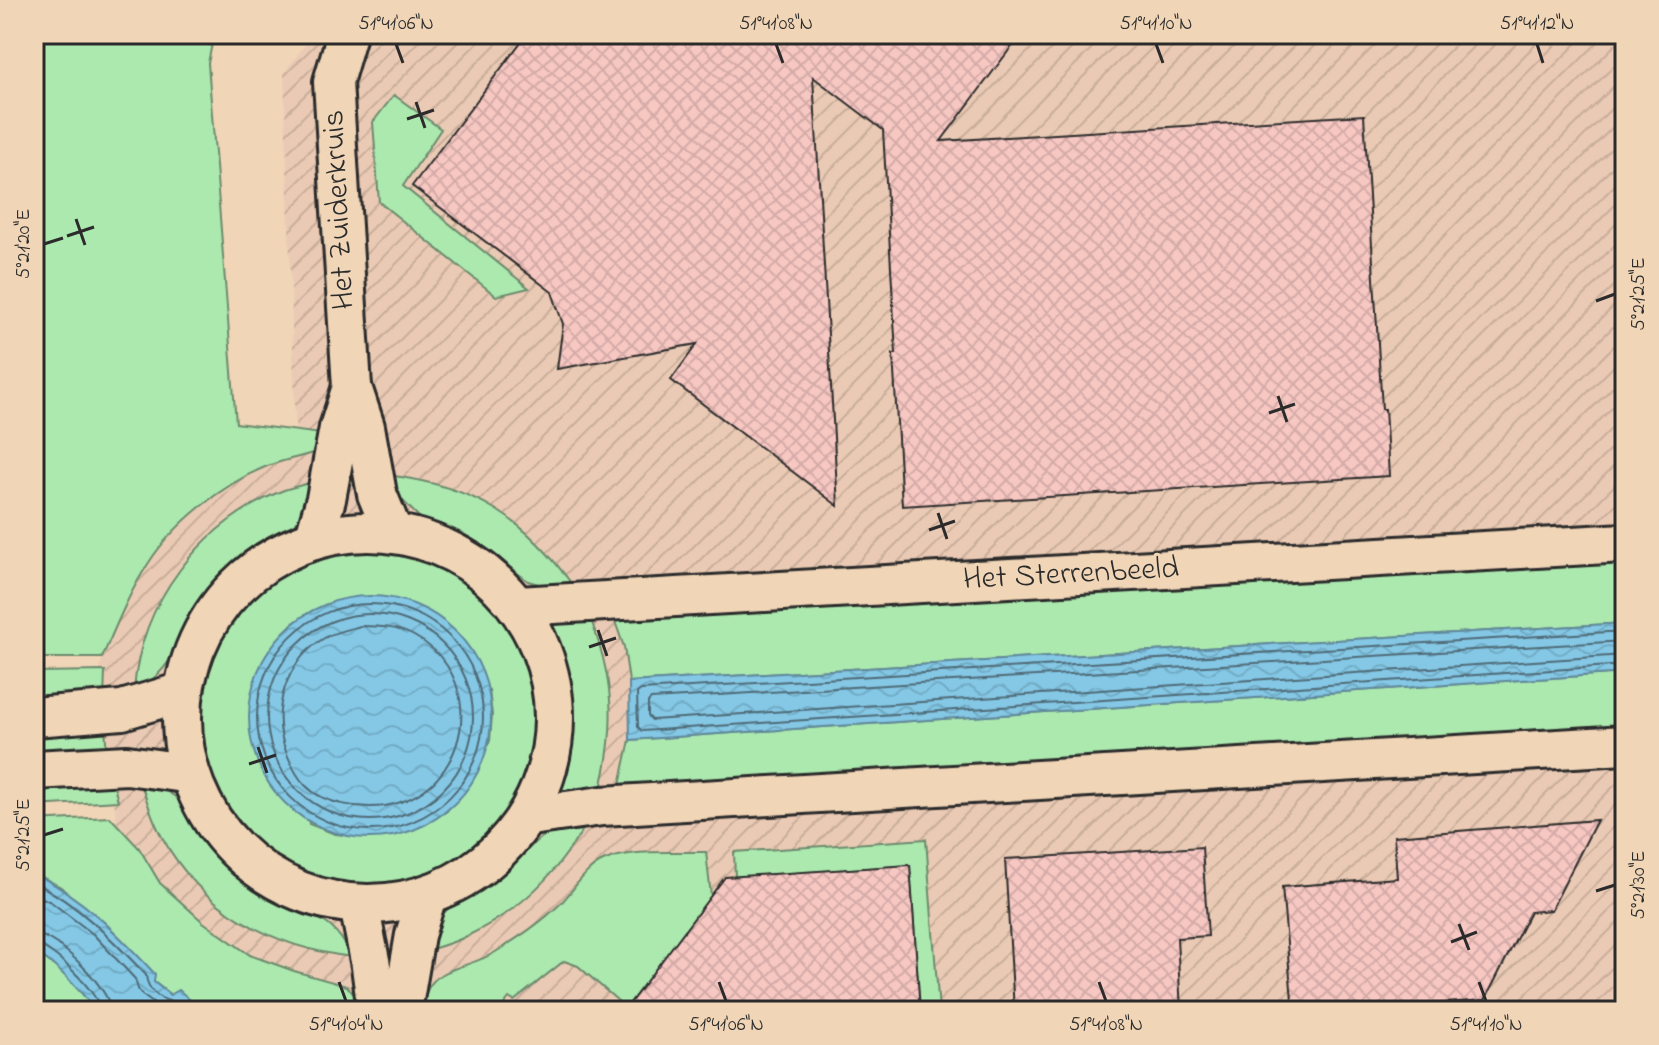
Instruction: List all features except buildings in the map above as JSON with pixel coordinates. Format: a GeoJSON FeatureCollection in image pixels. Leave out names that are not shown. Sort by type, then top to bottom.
{"type":"FeatureCollection","features":[{"type":"Feature","properties":{"kind":"street","name":"Het Zuiderkruis"},"geometry":{"type":"LineString","coordinates":[[347,34],[333,82],[352,387],[365,427],[377,494],[393,533]]}},
{"type":"Feature","properties":{"kind":"street","name":"Het Zuiderkruis"},"geometry":{"type":"LineString","coordinates":[[314,540],[326,499],[339,428],[352,387]]}},
{"type":"Feature","properties":{"kind":"street"},"geometry":{"type":"LineString","coordinates":[[350,531],[393,533],[407,533],[467,559],[518,606],[540,646],[551,689],[554,726],[551,759],[530,816],[498,856],[468,880],[426,899],[359,905],[330,901],[272,876],[225,834],[185,773],[178,737],[179,693],[195,645],[241,579],[282,554],[314,540],[350,531]]}},
{"type":"Feature","properties":{"kind":"street","name":"Het Sterrenbeeld"},"geometry":{"type":"LineString","coordinates":[[518,606],[1625,543]]}},
{"type":"Feature","properties":{"kind":"street"},"geometry":{"type":"LineString","coordinates":[[34,717],[122,710],[179,693]]}},
{"type":"Feature","properties":{"kind":"street"},"geometry":{"type":"LineString","coordinates":[[530,816],[602,806],[1625,745]]}},
{"type":"Feature","properties":{"kind":"street"},"geometry":{"type":"LineString","coordinates":[[34,770],[127,765],[185,773]]}},
{"type":"Feature","properties":{"kind":"street"},"geometry":{"type":"LineString","coordinates":[[402,1011],[415,935],[426,899]]}},
{"type":"Feature","properties":{"kind":"street"},"geometry":{"type":"LineString","coordinates":[[359,905],[377,1011]]}},
{"type":"Feature","properties":{"kind":"shaded area"},"geometry":{"type":"Polygon","coordinates":[[[313,34],[1625,34],[1625,1011],[272,1011],[119,834],[96,686],[118,590],[201,491],[296,443],[284,73],[313,34]]]}},
{"type":"Feature","properties":{"kind":"green space"},"geometry":{"type":"Polygon","coordinates":[[[34,34],[214,34],[208,63],[236,423],[322,434],[312,453],[265,467],[232,484],[200,507],[171,534],[135,586],[102,658],[34,658],[34,34]]]}},
{"type":"Feature","properties":{"kind":"green space"},"geometry":{"type":"Polygon","coordinates":[[[394,95],[441,129],[403,186],[529,288],[496,296],[379,202],[373,122],[394,95]]]}},
{"type":"Feature","properties":{"kind":"green space"},"geometry":{"type":"Polygon","coordinates":[[[387,475],[446,487],[495,509],[537,543],[576,590],[528,581],[478,543],[442,525],[422,520],[394,492],[387,475]]]}},
{"type":"Feature","properties":{"kind":"green space"},"geometry":{"type":"Polygon","coordinates":[[[320,480],[300,518],[227,573],[198,610],[167,664],[154,678],[134,691],[148,627],[162,597],[202,545],[226,523],[254,504],[284,490],[320,480]]]}},
{"type":"Feature","properties":{"kind":"green space"},"geometry":{"type":"Polygon","coordinates":[[[376,546],[412,552],[446,563],[467,575],[502,608],[526,646],[539,689],[540,732],[530,775],[510,814],[480,848],[430,877],[402,885],[363,888],[301,873],[253,840],[220,796],[203,744],[203,689],[221,636],[256,591],[319,554],[376,546]],[[312,611],[292,624],[275,643],[309,824],[335,834],[366,837],[394,835],[422,826],[447,811],[490,741],[492,715],[489,690],[312,611]]]}},
{"type":"Feature","properties":{"kind":"green space"},"geometry":{"type":"Polygon","coordinates":[[[1625,562],[1625,623],[629,682],[624,647],[611,610],[1625,562]]]}},
{"type":"Feature","properties":{"kind":"green space"},"geometry":{"type":"Polygon","coordinates":[[[588,612],[608,680],[609,745],[600,793],[557,796],[571,748],[574,704],[566,661],[548,615],[588,612]]]}},
{"type":"Feature","properties":{"kind":"green space"},"geometry":{"type":"Polygon","coordinates":[[[105,671],[104,700],[34,707],[34,672],[105,671]]]}},
{"type":"Feature","properties":{"kind":"green space"},"geometry":{"type":"Polygon","coordinates":[[[1625,673],[1625,734],[618,794],[630,740],[1625,673]]]}},
{"type":"Feature","properties":{"kind":"green space"},"geometry":{"type":"Polygon","coordinates":[[[105,726],[107,756],[34,760],[34,730],[105,726]]]}},
{"type":"Feature","properties":{"kind":"green space"},"geometry":{"type":"Polygon","coordinates":[[[111,775],[118,801],[34,806],[34,780],[111,775]]]}},
{"type":"Feature","properties":{"kind":"green space"},"geometry":{"type":"Polygon","coordinates":[[[140,780],[161,788],[180,801],[193,814],[212,844],[232,864],[270,894],[326,923],[346,945],[352,957],[322,952],[267,934],[218,904],[178,863],[152,816],[140,780]]]}},
{"type":"Feature","properties":{"kind":"green space"},"geometry":{"type":"Polygon","coordinates":[[[110,817],[139,848],[160,883],[203,922],[250,955],[347,986],[363,1006],[363,1011],[197,1011],[197,1007],[171,995],[154,982],[61,887],[34,873],[34,821],[110,817]]]}},
{"type":"Feature","properties":{"kind":"green space"},"geometry":{"type":"Polygon","coordinates":[[[588,821],[550,875],[520,903],[463,938],[422,952],[435,923],[452,904],[494,878],[554,830],[588,821]]]}},
{"type":"Feature","properties":{"kind":"green space"},"geometry":{"type":"Polygon","coordinates":[[[926,839],[939,1011],[920,1011],[910,865],[735,877],[734,852],[926,839]]]}},
{"type":"Feature","properties":{"kind":"green space"},"geometry":{"type":"Polygon","coordinates":[[[706,852],[711,896],[626,1008],[578,966],[564,961],[514,1001],[509,998],[499,1011],[423,1011],[425,996],[439,976],[485,958],[530,929],[560,904],[585,874],[603,861],[627,854],[706,852]]]}},
{"type":"Feature","properties":{"kind":"green space"},"geometry":{"type":"Polygon","coordinates":[[[34,950],[67,978],[96,1011],[34,1011],[34,950]]]}},
{"type":"Feature","properties":{"kind":"water"},"geometry":{"type":"Polygon","coordinates":[[[370,596],[394,598],[416,605],[456,631],[482,671],[489,693],[489,741],[482,763],[456,803],[416,829],[394,836],[370,838],[346,836],[324,829],[284,803],[258,763],[251,741],[249,717],[251,693],[258,671],[284,631],[324,605],[346,598],[370,596]]]}},
{"type":"Feature","properties":{"kind":"water"},"geometry":{"type":"Polygon","coordinates":[[[1625,623],[1625,673],[630,740],[629,682],[1625,623]]]}},
{"type":"Feature","properties":{"kind":"water"},"geometry":{"type":"Polygon","coordinates":[[[34,873],[69,894],[99,918],[155,974],[154,982],[170,995],[179,990],[198,1007],[197,1011],[96,1011],[67,978],[34,950],[34,873]]]}}]}
